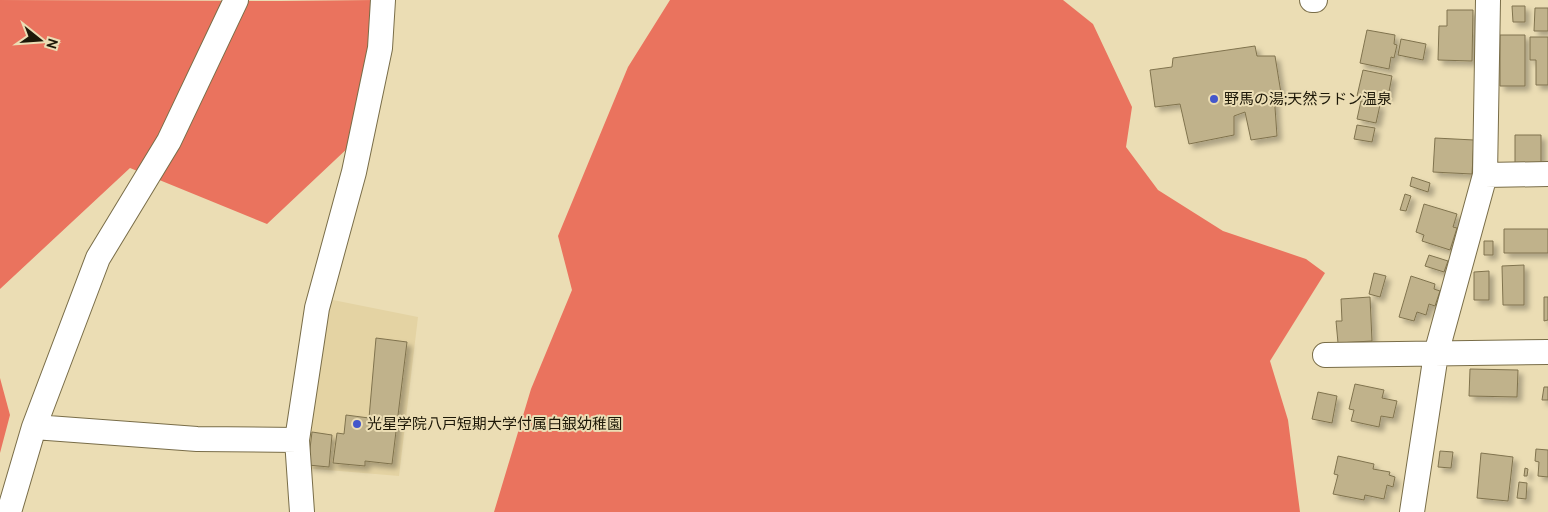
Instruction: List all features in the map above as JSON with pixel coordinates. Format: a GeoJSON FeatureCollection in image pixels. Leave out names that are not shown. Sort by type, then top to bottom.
{"type":"FeatureCollection","features":[{"type":"Feature","properties":{"kind":"street"},"geometry":{"type":"LineString","coordinates":[[9,512],[34,427],[98,258],[169,142],[236,0]]}},
{"type":"Feature","properties":{"kind":"street"},"geometry":{"type":"LineString","coordinates":[[302,512],[297,440],[317,308],[354,172],[380,48],[383,0]]}},
{"type":"Feature","properties":{"kind":"street"},"geometry":{"type":"LineString","coordinates":[[1412,512],[1436,354],[1485,175],[1488,0]]}},
{"type":"Feature","properties":{"kind":"street"},"geometry":{"type":"LineString","coordinates":[[1485,175],[1548,174]]}},
{"type":"Feature","properties":{"kind":"street"},"geometry":{"type":"LineString","coordinates":[[1325,355],[1548,352]]}},
{"type":"Feature","properties":{"kind":"street"},"geometry":{"type":"LineString","coordinates":[[34,427],[197,438],[297,440]]}},
{"type":"Feature","properties":{"kind":"shaded area"},"geometry":{"type":"Polygon","coordinates":[[[0,0],[374,0],[373,18],[351,145],[267,224],[130,168],[0,289],[0,0]]]}},
{"type":"Feature","properties":{"kind":"shaded area"},"geometry":{"type":"Polygon","coordinates":[[[670,0],[1063,0],[1093,24],[1132,107],[1126,147],[1158,190],[1223,231],[1306,259],[1325,273],[1270,361],[1288,420],[1300,512],[494,512],[531,389],[572,290],[558,236],[628,67],[670,0]]]}},
{"type":"Feature","properties":{"kind":"shaded area","name":"光星学院八戸短期大学付属白銀幼稚園"},"geometry":{"type":"Polygon","coordinates":[[[328,299],[418,317],[399,476],[304,468],[328,299]]]}},
{"type":"Feature","properties":{"kind":"shaded area"},"geometry":{"type":"Polygon","coordinates":[[[0,378],[10,415],[0,453],[0,378]]]}},
{"type":"Feature","properties":{"kind":"building"},"geometry":{"type":"Polygon","coordinates":[[[1512,6],[1525,6],[1525,22],[1513,22],[1512,6]]]}},
{"type":"Feature","properties":{"kind":"building"},"geometry":{"type":"Polygon","coordinates":[[[1535,8],[1548,8],[1548,31],[1534,31],[1535,8]]]}},
{"type":"Feature","properties":{"kind":"building"},"geometry":{"type":"Polygon","coordinates":[[[1447,10],[1473,10],[1472,61],[1438,60],[1439,26],[1447,26],[1447,10]]]}},
{"type":"Feature","properties":{"kind":"building"},"geometry":{"type":"Polygon","coordinates":[[[1367,30],[1395,35],[1394,44],[1397,45],[1394,58],[1391,57],[1389,69],[1360,63],[1367,30]]]}},
{"type":"Feature","properties":{"kind":"building"},"geometry":{"type":"Polygon","coordinates":[[[1500,35],[1525,35],[1525,86],[1500,86],[1500,35]]]}},
{"type":"Feature","properties":{"kind":"building"},"geometry":{"type":"Polygon","coordinates":[[[1530,37],[1548,37],[1548,85],[1536,85],[1536,60],[1530,60],[1530,37]]]}},
{"type":"Feature","properties":{"kind":"building"},"geometry":{"type":"Polygon","coordinates":[[[1401,39],[1426,44],[1423,60],[1398,55],[1401,39]]]}},
{"type":"Feature","properties":{"kind":"building","name":"野馬の湯;天然ラドン温泉"},"geometry":{"type":"Polygon","coordinates":[[[1255,46],[1257,56],[1275,56],[1281,93],[1274,93],[1277,136],[1251,140],[1245,112],[1234,116],[1234,135],[1189,144],[1180,104],[1155,107],[1150,70],[1172,67],[1173,58],[1255,46]]]}},
{"type":"Feature","properties":{"kind":"building"},"geometry":{"type":"Polygon","coordinates":[[[1363,70],[1392,76],[1388,97],[1382,95],[1381,100],[1357,96],[1363,70]]]}},
{"type":"Feature","properties":{"kind":"building"},"geometry":{"type":"Polygon","coordinates":[[[1361,101],[1380,105],[1376,123],[1357,119],[1361,101]]]}},
{"type":"Feature","properties":{"kind":"building"},"geometry":{"type":"Polygon","coordinates":[[[1357,125],[1375,128],[1372,142],[1354,139],[1357,125]]]}},
{"type":"Feature","properties":{"kind":"building"},"geometry":{"type":"Polygon","coordinates":[[[1515,135],[1541,135],[1541,163],[1515,163],[1515,135]]]}},
{"type":"Feature","properties":{"kind":"building"},"geometry":{"type":"Polygon","coordinates":[[[1435,138],[1474,140],[1472,174],[1433,172],[1435,138]]]}},
{"type":"Feature","properties":{"kind":"building"},"geometry":{"type":"Polygon","coordinates":[[[1412,177],[1430,183],[1428,192],[1410,186],[1412,177]]]}},
{"type":"Feature","properties":{"kind":"building"},"geometry":{"type":"Polygon","coordinates":[[[1405,194],[1411,196],[1406,211],[1400,210],[1405,194]]]}},
{"type":"Feature","properties":{"kind":"building"},"geometry":{"type":"Polygon","coordinates":[[[1424,204],[1457,214],[1453,227],[1457,228],[1450,250],[1422,241],[1424,235],[1416,232],[1424,204]]]}},
{"type":"Feature","properties":{"kind":"building"},"geometry":{"type":"Polygon","coordinates":[[[1504,229],[1548,229],[1548,253],[1504,253],[1504,229]]]}},
{"type":"Feature","properties":{"kind":"building"},"geometry":{"type":"Polygon","coordinates":[[[1484,241],[1493,241],[1493,255],[1484,255],[1484,241]]]}},
{"type":"Feature","properties":{"kind":"building"},"geometry":{"type":"Polygon","coordinates":[[[1429,255],[1448,261],[1444,272],[1425,266],[1429,255]]]}},
{"type":"Feature","properties":{"kind":"building"},"geometry":{"type":"Polygon","coordinates":[[[1524,265],[1524,305],[1503,305],[1502,266],[1524,265]]]}},
{"type":"Feature","properties":{"kind":"building"},"geometry":{"type":"Polygon","coordinates":[[[1489,271],[1489,300],[1474,300],[1474,272],[1489,271]]]}},
{"type":"Feature","properties":{"kind":"building"},"geometry":{"type":"Polygon","coordinates":[[[1374,273],[1386,276],[1380,297],[1369,294],[1374,273]]]}},
{"type":"Feature","properties":{"kind":"building"},"geometry":{"type":"Polygon","coordinates":[[[1411,276],[1435,284],[1434,289],[1440,291],[1435,306],[1429,304],[1426,315],[1417,312],[1414,321],[1399,317],[1411,276]]]}},
{"type":"Feature","properties":{"kind":"building"},"geometry":{"type":"Polygon","coordinates":[[[1370,297],[1372,341],[1338,343],[1336,321],[1342,321],[1341,299],[1370,297]]]}},
{"type":"Feature","properties":{"kind":"building"},"geometry":{"type":"Polygon","coordinates":[[[1544,297],[1548,297],[1548,320],[1544,321],[1544,297]]]}},
{"type":"Feature","properties":{"kind":"building"},"geometry":{"type":"Polygon","coordinates":[[[376,338],[407,342],[392,464],[365,461],[365,466],[333,463],[337,433],[344,434],[346,415],[369,418],[376,338]]]}},
{"type":"Feature","properties":{"kind":"building"},"geometry":{"type":"Polygon","coordinates":[[[1470,369],[1518,370],[1517,397],[1469,396],[1470,369]]]}},
{"type":"Feature","properties":{"kind":"building"},"geometry":{"type":"Polygon","coordinates":[[[1355,384],[1384,390],[1382,398],[1397,401],[1393,418],[1381,416],[1379,427],[1351,421],[1354,410],[1349,409],[1355,384]]]}},
{"type":"Feature","properties":{"kind":"building"},"geometry":{"type":"Polygon","coordinates":[[[1544,387],[1548,387],[1548,400],[1542,400],[1544,387]]]}},
{"type":"Feature","properties":{"kind":"building"},"geometry":{"type":"Polygon","coordinates":[[[1318,392],[1337,396],[1332,423],[1312,419],[1318,392]]]}},
{"type":"Feature","properties":{"kind":"building"},"geometry":{"type":"Polygon","coordinates":[[[312,432],[332,435],[329,467],[308,465],[312,432]]]}},
{"type":"Feature","properties":{"kind":"building"},"geometry":{"type":"Polygon","coordinates":[[[1536,449],[1548,450],[1548,477],[1538,476],[1539,462],[1535,461],[1536,449]]]}},
{"type":"Feature","properties":{"kind":"building"},"geometry":{"type":"Polygon","coordinates":[[[1440,451],[1453,452],[1451,468],[1438,467],[1440,451]]]}},
{"type":"Feature","properties":{"kind":"building"},"geometry":{"type":"Polygon","coordinates":[[[1481,453],[1513,457],[1508,501],[1477,498],[1481,453]]]}},
{"type":"Feature","properties":{"kind":"building"},"geometry":{"type":"Polygon","coordinates":[[[1338,456],[1374,464],[1373,469],[1390,472],[1389,475],[1395,477],[1393,487],[1387,485],[1384,499],[1365,495],[1364,500],[1333,494],[1338,475],[1334,474],[1338,456]]]}},
{"type":"Feature","properties":{"kind":"building"},"geometry":{"type":"Polygon","coordinates":[[[1525,468],[1528,469],[1527,476],[1524,476],[1525,468]]]}},
{"type":"Feature","properties":{"kind":"building"},"geometry":{"type":"Polygon","coordinates":[[[1519,482],[1527,483],[1526,499],[1517,498],[1519,482]]]}},
{"type":"Feature","properties":{"kind":"place","name":"野馬の湯;天然ラドン温泉"},"geometry":{"type":"Point","coordinates":[1214,99]}},
{"type":"Feature","properties":{"kind":"place","name":"光星学院八戸短期大学付属白銀幼稚園"},"geometry":{"type":"Point","coordinates":[357,424]}}]}
